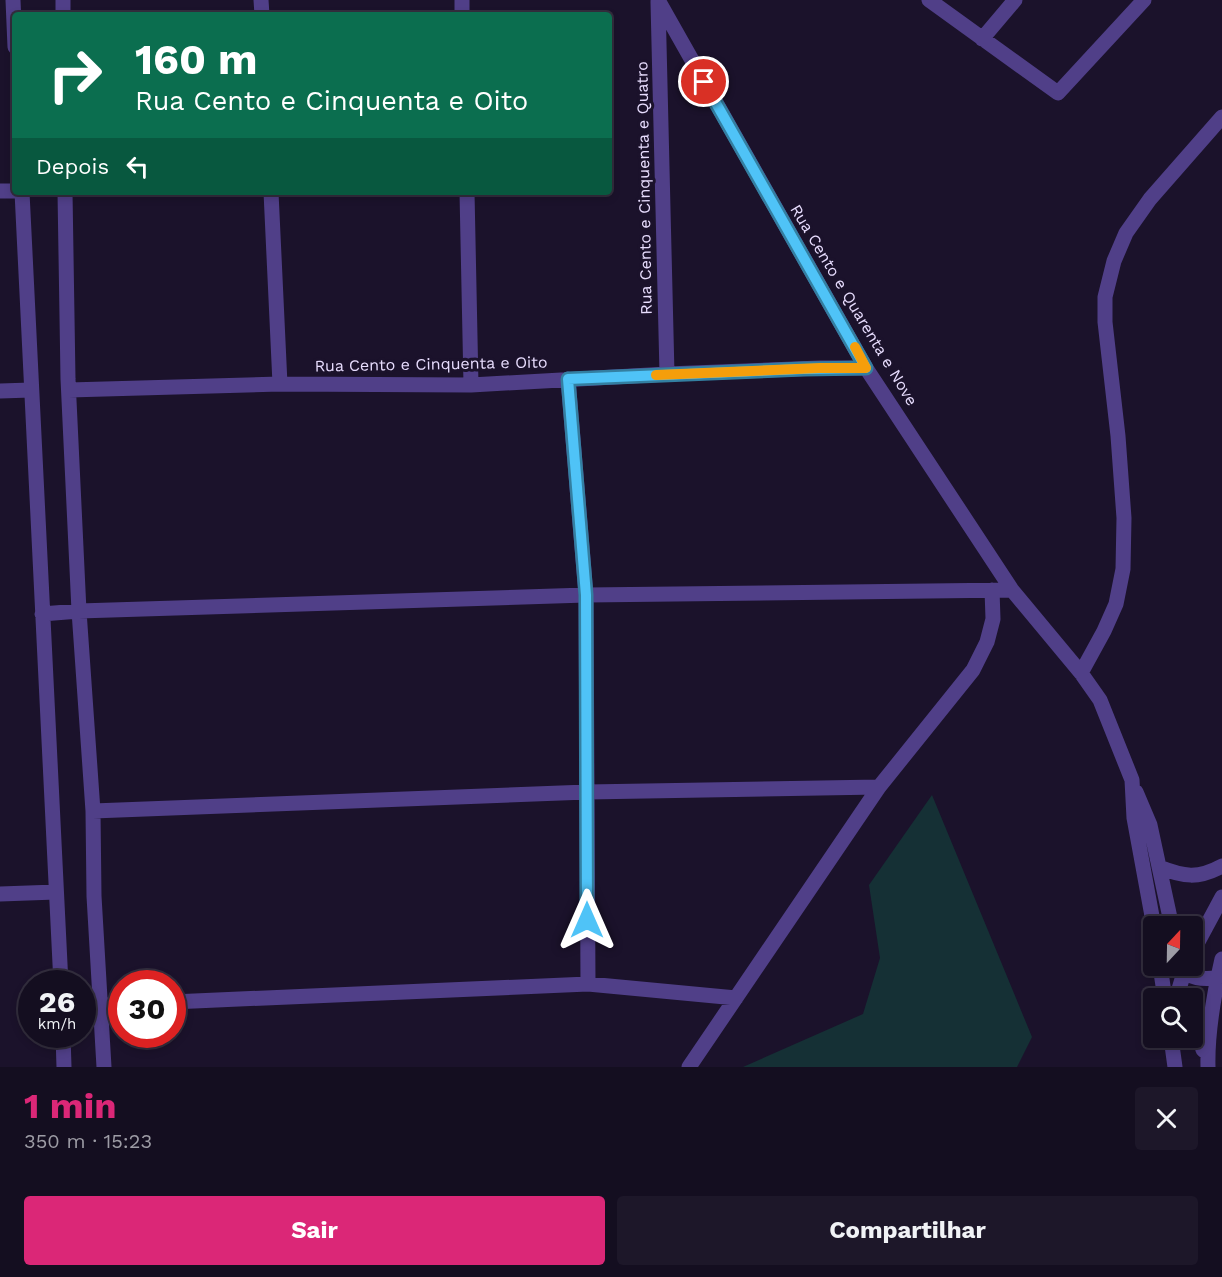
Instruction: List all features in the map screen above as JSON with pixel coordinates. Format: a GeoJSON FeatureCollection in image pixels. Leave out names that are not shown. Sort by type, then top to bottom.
{"type":"FeatureCollection","features":[{"type":"Feature","properties":{"kind":"street","name":"Rua Cento e Quarenta e Nove"},"geometry":{"type":"LineString","coordinates":[[658,0],[866,368],[1012,590],[1081,673],[1100,700],[1150,825],[1170,916]]}},
{"type":"Feature","properties":{"kind":"street","name":"Rua Cento e Cinquenta e Quatro"},"geometry":{"type":"LineString","coordinates":[[658,0],[667,374]]}},
{"type":"Feature","properties":{"kind":"street"},"geometry":{"type":"LineString","coordinates":[[929,0],[1058,93],[1144,0]]}},
{"type":"Feature","properties":{"kind":"street"},"geometry":{"type":"LineString","coordinates":[[982,39],[1015,0]]}},
{"type":"Feature","properties":{"kind":"street"},"geometry":{"type":"LineString","coordinates":[[1081,673],[1116,604],[1123,569],[1124,518],[1118,436],[1105,322],[1105,297],[1114,261],[1126,233],[1150,199],[1222,117]]}},
{"type":"Feature","properties":{"kind":"street"},"geometry":{"type":"LineString","coordinates":[[22,195],[60,970]]}},
{"type":"Feature","properties":{"kind":"street"},"geometry":{"type":"LineString","coordinates":[[65,195],[69,390],[79,611],[93,811],[94,896],[104,1067]]}},
{"type":"Feature","properties":{"kind":"street"},"geometry":{"type":"LineString","coordinates":[[270,195],[280,384]]}},
{"type":"Feature","properties":{"kind":"street"},"geometry":{"type":"LineString","coordinates":[[467,195],[471,385]]}},
{"type":"Feature","properties":{"kind":"street","name":"Rua Cento e Cinquenta e Oito"},"geometry":{"type":"LineString","coordinates":[[69,390],[280,384],[471,385],[667,374],[866,368]]}},
{"type":"Feature","properties":{"kind":"street"},"geometry":{"type":"LineString","coordinates":[[568,379],[586,595],[588,984]]}},
{"type":"Feature","properties":{"kind":"street"},"geometry":{"type":"LineString","coordinates":[[0,391],[31,390]]}},
{"type":"Feature","properties":{"kind":"street"},"geometry":{"type":"LineString","coordinates":[[689,1067],[879,788],[973,670],[987,642],[993,619],[992,590]]}},
{"type":"Feature","properties":{"kind":"street"},"geometry":{"type":"LineString","coordinates":[[42,614],[586,595],[1012,590]]}},
{"type":"Feature","properties":{"kind":"street"},"geometry":{"type":"LineString","coordinates":[[1132,780],[1134,818],[1152,916]]}},
{"type":"Feature","properties":{"kind":"street"},"geometry":{"type":"LineString","coordinates":[[93,811],[587,792],[879,788]]}},
{"type":"Feature","properties":{"kind":"street"},"geometry":{"type":"LineString","coordinates":[[1159,867],[1184,875],[1199,876],[1222,866]]}},
{"type":"Feature","properties":{"kind":"street"},"geometry":{"type":"LineString","coordinates":[[0,894],[56,892]]}},
{"type":"Feature","properties":{"kind":"street"},"geometry":{"type":"LineString","coordinates":[[1203,932],[1222,897]]}},
{"type":"Feature","properties":{"kind":"street"},"geometry":{"type":"LineString","coordinates":[[1150,903],[1156,916]]}},
{"type":"Feature","properties":{"kind":"street"},"geometry":{"type":"LineString","coordinates":[[1208,1067],[1207,1046],[1222,959]]}},
{"type":"Feature","properties":{"kind":"street"},"geometry":{"type":"LineString","coordinates":[[1194,976],[1204,979],[1218,978]]}},
{"type":"Feature","properties":{"kind":"street"},"geometry":{"type":"LineString","coordinates":[[186,1001],[588,984],[736,998]]}},
{"type":"Feature","properties":{"kind":"street"},"geometry":{"type":"LineString","coordinates":[[101,1005],[108,1005]]}},
{"type":"Feature","properties":{"kind":"street"},"geometry":{"type":"LineString","coordinates":[[63,1048],[64,1067]]}},
{"type":"Feature","properties":{"kind":"street"},"geometry":{"type":"LineString","coordinates":[[1172,1048],[1175,1067]]}},
{"type":"Feature","properties":{"kind":"street"},"geometry":{"type":"LineString","coordinates":[[1203,1048],[1208,1067]]}},
{"type":"Feature","properties":{"kind":"green space"},"geometry":{"type":"Polygon","coordinates":[[[932,795],[1032,1037],[1017,1067],[743,1067],[863,1014],[880,958],[869,885],[932,795]]]}},
{"type":"Feature","properties":{"kind":"slow traffic"},"geometry":{"type":"LineString","coordinates":[[656,375],[866,368],[855,347]]}},
{"type":"Feature","properties":{"kind":"route"},"geometry":{"type":"LineString","coordinates":[[587,920],[586,595],[568,379],[866,368],[704,82]]}}]}
